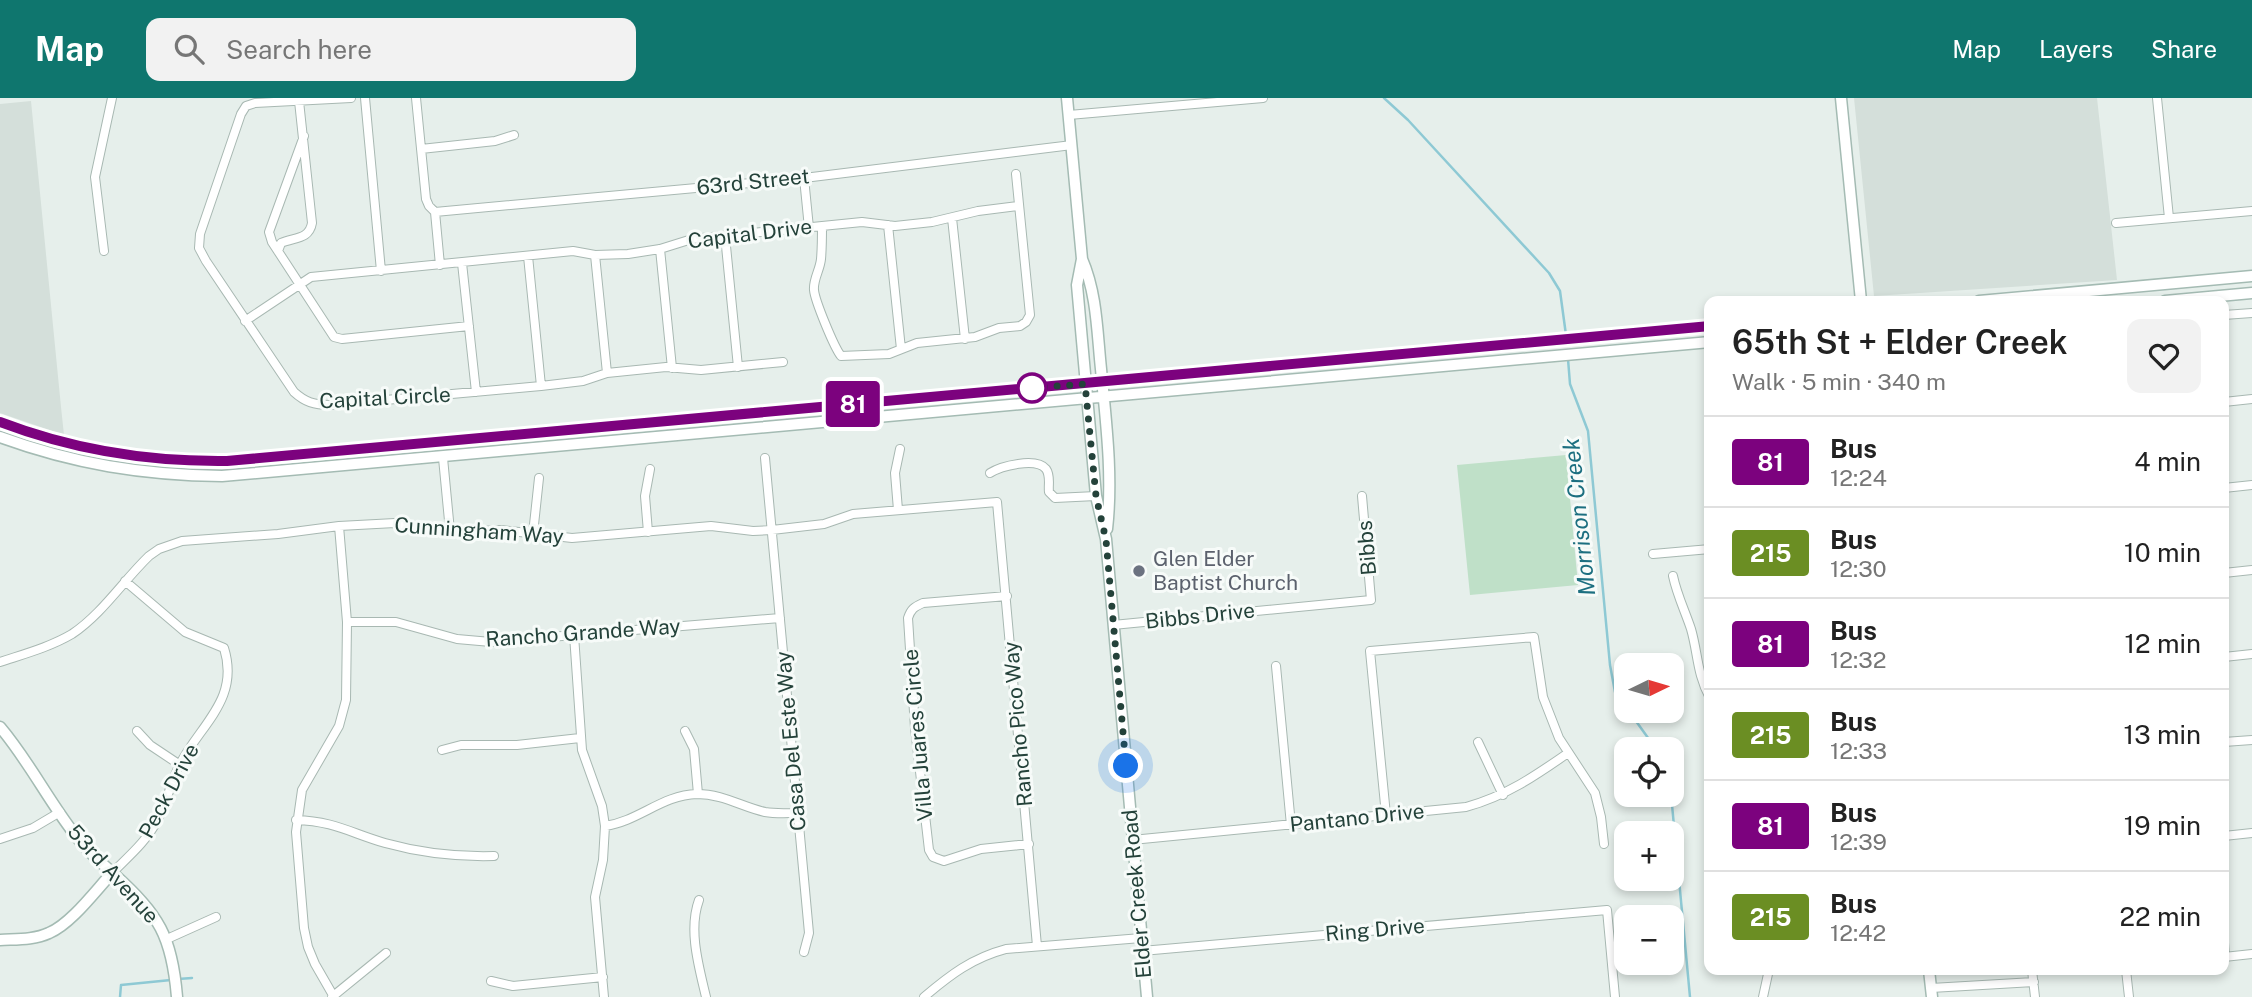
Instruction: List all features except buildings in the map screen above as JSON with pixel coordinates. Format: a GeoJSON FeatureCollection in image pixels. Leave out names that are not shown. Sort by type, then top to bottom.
{"type":"FeatureCollection","features":[{"type":"Feature","properties":{"kind":"main road","name":"Elder Creek Road"},"geometry":{"type":"LineString","coordinates":[[1067,98],[1083,259],[1092,282],[1102,382],[1111,495],[1106,540]]}},
{"type":"Feature","properties":{"kind":"main road"},"geometry":{"type":"LineString","coordinates":[[1842,98],[1861,296]]}},
{"type":"Feature","properties":{"kind":"main road","name":"Elder Creek Road"},"geometry":{"type":"LineString","coordinates":[[1083,259],[1077,285],[1085,384],[1096,496],[1106,540],[1147,997]]}},
{"type":"Feature","properties":{"kind":"main road"},"geometry":{"type":"LineString","coordinates":[[2034,296],[2252,276]]}},
{"type":"Feature","properties":{"kind":"main road"},"geometry":{"type":"LineString","coordinates":[[2219,296],[2252,293]]}},
{"type":"Feature","properties":{"kind":"main road"},"geometry":{"type":"LineString","coordinates":[[0,422],[106,452],[160,459],[227,461],[1704,327]]}},
{"type":"Feature","properties":{"kind":"main road"},"geometry":{"type":"LineString","coordinates":[[0,437],[37,451],[95,465],[144,473],[222,476],[1704,343]]}},
{"type":"Feature","properties":{"kind":"main road","name":"53rd Avenue"},"geometry":{"type":"LineString","coordinates":[[0,727],[28,762],[85,848],[149,908],[167,939],[177,997]]}},
{"type":"Feature","properties":{"kind":"main road","name":"Peck Drive"},"geometry":{"type":"LineString","coordinates":[[0,940],[49,933],[66,920],[113,873]]}},
{"type":"Feature","properties":{"kind":"main road"},"geometry":{"type":"LineString","coordinates":[[1929,975],[1931,993]]}},
{"type":"Feature","properties":{"kind":"street"},"geometry":{"type":"LineString","coordinates":[[104,251],[95,177],[112,98]]}},
{"type":"Feature","properties":{"kind":"street","name":"Capital Circle"},"geometry":{"type":"LineString","coordinates":[[351,98],[255,103],[246,106],[200,234],[199,248],[245,321],[294,392],[304,401],[316,405],[476,392],[583,381],[607,373],[672,368],[701,370],[783,362]]}},
{"type":"Feature","properties":{"kind":"street"},"geometry":{"type":"LineString","coordinates":[[365,98],[381,271]]}},
{"type":"Feature","properties":{"kind":"street"},"geometry":{"type":"LineString","coordinates":[[416,98],[426,199],[435,212],[440,265]]}},
{"type":"Feature","properties":{"kind":"street"},"geometry":{"type":"LineString","coordinates":[[1069,115],[1263,98]]}},
{"type":"Feature","properties":{"kind":"street"},"geometry":{"type":"LineString","coordinates":[[2157,98],[2169,218]]}},
{"type":"Feature","properties":{"kind":"street"},"geometry":{"type":"LineString","coordinates":[[278,251],[281,243],[304,236],[310,231],[312,223],[299,101]]}},
{"type":"Feature","properties":{"kind":"street"},"geometry":{"type":"LineString","coordinates":[[421,149],[495,141],[514,135]]}},
{"type":"Feature","properties":{"kind":"street"},"geometry":{"type":"LineString","coordinates":[[304,136],[269,232],[272,242],[334,337],[342,339],[469,326]]}},
{"type":"Feature","properties":{"kind":"street","name":"63rd Street"},"geometry":{"type":"LineString","coordinates":[[435,212],[804,178],[1072,145]]}},
{"type":"Feature","properties":{"kind":"street"},"geometry":{"type":"LineString","coordinates":[[822,226],[821,259],[814,291],[833,345],[841,356],[889,354],[917,343],[965,339],[985,335],[999,328],[1020,326],[1030,316],[1016,174]]}},
{"type":"Feature","properties":{"kind":"street"},"geometry":{"type":"LineString","coordinates":[[804,178],[809,228]]}},
{"type":"Feature","properties":{"kind":"street","name":"Capital Drive"},"geometry":{"type":"LineString","coordinates":[[245,321],[311,277],[573,251],[595,255],[628,254],[660,249],[685,240],[862,222],[888,225],[932,222],[978,211],[1018,206]]}},
{"type":"Feature","properties":{"kind":"street"},"geometry":{"type":"LineString","coordinates":[[2116,223],[2252,211]]}},
{"type":"Feature","properties":{"kind":"street"},"geometry":{"type":"LineString","coordinates":[[952,218],[965,339]]}},
{"type":"Feature","properties":{"kind":"street"},"geometry":{"type":"LineString","coordinates":[[888,225],[901,349]]}},
{"type":"Feature","properties":{"kind":"street"},"geometry":{"type":"LineString","coordinates":[[725,236],[738,367]]}},
{"type":"Feature","properties":{"kind":"street"},"geometry":{"type":"LineString","coordinates":[[660,249],[672,368]]}},
{"type":"Feature","properties":{"kind":"street"},"geometry":{"type":"LineString","coordinates":[[595,255],[607,373]]}},
{"type":"Feature","properties":{"kind":"street"},"geometry":{"type":"LineString","coordinates":[[528,256],[541,386]]}},
{"type":"Feature","properties":{"kind":"street"},"geometry":{"type":"LineString","coordinates":[[462,263],[476,392]]}},
{"type":"Feature","properties":{"kind":"street"},"geometry":{"type":"LineString","coordinates":[[2229,315],[2252,313]]}},
{"type":"Feature","properties":{"kind":"street"},"geometry":{"type":"LineString","coordinates":[[2229,401],[2252,399]]}},
{"type":"Feature","properties":{"kind":"street"},"geometry":{"type":"LineString","coordinates":[[898,510],[895,473],[900,449]]}},
{"type":"Feature","properties":{"kind":"street"},"geometry":{"type":"LineString","coordinates":[[443,458],[450,531]]}},
{"type":"Feature","properties":{"kind":"street","name":"Casa Del Este Way"},"geometry":{"type":"LineString","coordinates":[[765,458],[809,933],[804,952]]}},
{"type":"Feature","properties":{"kind":"street"},"geometry":{"type":"LineString","coordinates":[[990,473],[1001,466],[1035,463],[1046,469],[1049,492],[1055,498],[1096,496]]}},
{"type":"Feature","properties":{"kind":"street"},"geometry":{"type":"LineString","coordinates":[[648,532],[645,496],[650,469]]}},
{"type":"Feature","properties":{"kind":"street"},"geometry":{"type":"LineString","coordinates":[[533,534],[539,478]]}},
{"type":"Feature","properties":{"kind":"street"},"geometry":{"type":"LineString","coordinates":[[2229,487],[2252,485]]}},
{"type":"Feature","properties":{"kind":"street","name":"Bibbs"},"geometry":{"type":"LineString","coordinates":[[1362,496],[1371,600]]}},
{"type":"Feature","properties":{"kind":"street","name":"Cunningham Way"},"geometry":{"type":"LineString","coordinates":[[0,662],[53,643],[72,633],[96,614],[149,556],[170,544],[339,526],[395,523],[471,533],[501,530],[572,538],[711,526],[753,531],[815,526],[853,514],[997,502]]}},
{"type":"Feature","properties":{"kind":"street","name":"Rancho Pico Way"},"geometry":{"type":"LineString","coordinates":[[997,502],[1037,946]]}},
{"type":"Feature","properties":{"kind":"street"},"geometry":{"type":"LineString","coordinates":[[339,526],[347,622],[347,683],[343,713],[332,740],[307,777],[298,804],[296,820],[304,928],[315,964],[333,997],[386,953]]}},
{"type":"Feature","properties":{"kind":"street"},"geometry":{"type":"LineString","coordinates":[[1653,554],[1704,549]]}},
{"type":"Feature","properties":{"kind":"street"},"geometry":{"type":"LineString","coordinates":[[2229,572],[2252,570]]}},
{"type":"Feature","properties":{"kind":"street"},"geometry":{"type":"LineString","coordinates":[[1673,576],[1678,598],[1690,627],[1699,674],[1704,685]]}},
{"type":"Feature","properties":{"kind":"street","name":"Peck Drive"},"geometry":{"type":"LineString","coordinates":[[113,873],[153,828],[180,765],[217,712],[227,682],[229,662],[224,648],[186,632],[125,581]]}},
{"type":"Feature","properties":{"kind":"street","name":"Villa Juares Circle"},"geometry":{"type":"LineString","coordinates":[[1007,596],[923,603],[910,612],[908,618],[915,728],[929,850],[933,857],[944,861],[981,849],[1029,844]]}},
{"type":"Feature","properties":{"kind":"street","name":"Bibbs Drive"},"geometry":{"type":"LineString","coordinates":[[1113,625],[1371,600]]}},
{"type":"Feature","properties":{"kind":"street","name":"Rancho Grande Way"},"geometry":{"type":"LineString","coordinates":[[347,622],[396,622],[447,637],[491,642],[780,618]]}},
{"type":"Feature","properties":{"kind":"street"},"geometry":{"type":"LineString","coordinates":[[574,635],[580,738],[586,765],[602,806],[605,826],[603,860],[595,897],[604,997]]}},
{"type":"Feature","properties":{"kind":"street"},"geometry":{"type":"LineString","coordinates":[[1386,815],[1370,651],[1534,637],[1543,697],[1568,753],[1595,793],[1604,844]]}},
{"type":"Feature","properties":{"kind":"street"},"geometry":{"type":"LineString","coordinates":[[2229,656],[2252,654]]}},
{"type":"Feature","properties":{"kind":"street"},"geometry":{"type":"LineString","coordinates":[[1276,666],[1291,825]]}},
{"type":"Feature","properties":{"kind":"street"},"geometry":{"type":"LineString","coordinates":[[685,730],[694,749],[698,794]]}},
{"type":"Feature","properties":{"kind":"street"},"geometry":{"type":"LineString","coordinates":[[136,731],[150,745],[180,765]]}},
{"type":"Feature","properties":{"kind":"street"},"geometry":{"type":"LineString","coordinates":[[442,750],[461,746],[517,745],[580,738]]}},
{"type":"Feature","properties":{"kind":"street"},"geometry":{"type":"LineString","coordinates":[[2229,742],[2252,740]]}},
{"type":"Feature","properties":{"kind":"street"},"geometry":{"type":"LineString","coordinates":[[1478,742],[1503,795]]}},
{"type":"Feature","properties":{"kind":"street","name":"Pantano Drive"},"geometry":{"type":"LineString","coordinates":[[1132,840],[1466,807],[1503,795],[1522,785],[1568,753]]}},
{"type":"Feature","properties":{"kind":"street"},"geometry":{"type":"LineString","coordinates":[[605,826],[625,821],[670,799],[698,794],[726,798],[767,813],[798,813]]}},
{"type":"Feature","properties":{"kind":"street"},"geometry":{"type":"LineString","coordinates":[[0,839],[33,828],[60,812]]}},
{"type":"Feature","properties":{"kind":"street"},"geometry":{"type":"LineString","coordinates":[[296,820],[326,822],[406,848],[455,855],[494,856]]}},
{"type":"Feature","properties":{"kind":"street"},"geometry":{"type":"LineString","coordinates":[[2229,835],[2252,833]]}},
{"type":"Feature","properties":{"kind":"street"},"geometry":{"type":"LineString","coordinates":[[699,900],[694,920],[699,967],[706,997]]}},
{"type":"Feature","properties":{"kind":"street","name":"Ring Drive"},"geometry":{"type":"LineString","coordinates":[[1142,951],[1607,910],[1615,997]]}},
{"type":"Feature","properties":{"kind":"street"},"geometry":{"type":"LineString","coordinates":[[167,939],[216,917]]}},
{"type":"Feature","properties":{"kind":"street"},"geometry":{"type":"LineString","coordinates":[[924,997],[951,973],[975,959],[1006,949],[1141,938]]}},
{"type":"Feature","properties":{"kind":"street"},"geometry":{"type":"LineString","coordinates":[[2229,956],[2252,954]]}},
{"type":"Feature","properties":{"kind":"street"},"geometry":{"type":"LineString","coordinates":[[1763,997],[1768,975]]}},
{"type":"Feature","properties":{"kind":"street"},"geometry":{"type":"LineString","coordinates":[[2033,975],[2035,997]]}},
{"type":"Feature","properties":{"kind":"street"},"geometry":{"type":"LineString","coordinates":[[2127,975],[2129,997]]}},
{"type":"Feature","properties":{"kind":"street"},"geometry":{"type":"LineString","coordinates":[[491,981],[513,986],[603,977]]}},
{"type":"Feature","properties":{"kind":"street"},"geometry":{"type":"LineString","coordinates":[[1931,993],[2034,982]]}},
{"type":"Feature","properties":{"kind":"shaded area"},"geometry":{"type":"Polygon","coordinates":[[[1854,98],[2097,98],[2117,280],[1874,296],[1854,98]]]}},
{"type":"Feature","properties":{"kind":"shaded area"},"geometry":{"type":"Polygon","coordinates":[[[31,101],[64,435],[0,413],[0,104],[31,101]]]}},
{"type":"Feature","properties":{"kind":"green space"},"geometry":{"type":"Polygon","coordinates":[[[1566,455],[1578,585],[1470,595],[1457,465],[1566,455]]]}},
{"type":"Feature","properties":{"kind":"waterway","name":"Morrison Creek"},"geometry":{"type":"LineString","coordinates":[[1384,98],[1408,120],[1549,273],[1560,291],[1566,335]]}},
{"type":"Feature","properties":{"kind":"waterway","name":"Morrison Creek"},"geometry":{"type":"LineString","coordinates":[[1568,359],[1570,384],[1588,431],[1614,687]]}},
{"type":"Feature","properties":{"kind":"waterway","name":"Morrison Creek"},"geometry":{"type":"LineString","coordinates":[[1637,723],[1647,737]]}},
{"type":"Feature","properties":{"kind":"waterway","name":"Morrison Creek"},"geometry":{"type":"LineString","coordinates":[[1672,807],[1690,997]]}},
{"type":"Feature","properties":{"kind":"waterway"},"geometry":{"type":"LineString","coordinates":[[178,979],[192,978]]}},
{"type":"Feature","properties":{"kind":"waterway"},"geometry":{"type":"LineString","coordinates":[[120,997],[121,985],[171,980]]}},
{"type":"Feature","properties":{"kind":"bus line","name":"81"},"geometry":{"type":"LineString","coordinates":[[0,422],[80,447],[106,452],[160,459],[227,461],[1704,327]]}},
{"type":"Feature","properties":{"kind":"place","name":"Glen Elder Baptist Church"},"geometry":{"type":"Point","coordinates":[1139,571]}},
{"type":"Feature","properties":{"kind":"route"},"geometry":{"type":"LineString","coordinates":[[1032,388],[1085,384],[1096,496],[1106,540],[1126,766]]}}]}
